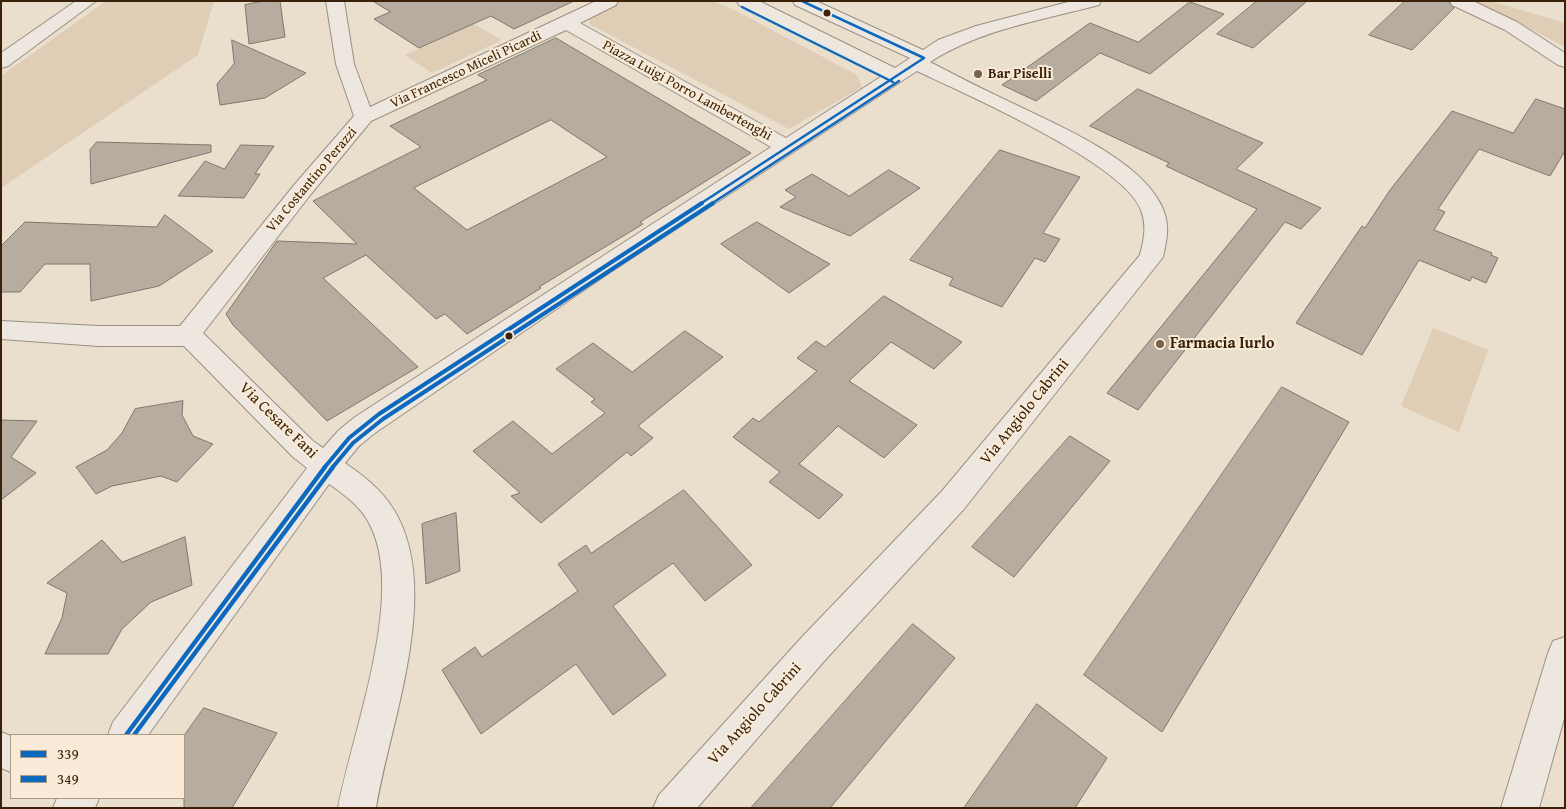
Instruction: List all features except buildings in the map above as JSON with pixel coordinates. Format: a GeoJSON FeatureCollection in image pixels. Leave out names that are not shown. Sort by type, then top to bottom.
{"type":"FeatureCollection","features":[{"type":"Feature","properties":{"kind":"street"},"geometry":{"type":"LineString","coordinates":[[1,62],[88,1]]}},
{"type":"Feature","properties":{"kind":"street","name":"Via Costantino Perazzi"},"geometry":{"type":"LineString","coordinates":[[186,337],[303,189],[364,117],[345,64],[335,1]]}},
{"type":"Feature","properties":{"kind":"street"},"geometry":{"type":"LineString","coordinates":[[567,23],[610,1]]}},
{"type":"Feature","properties":{"kind":"street"},"geometry":{"type":"LineString","coordinates":[[745,1],[863,59],[912,66]]}},
{"type":"Feature","properties":{"kind":"street"},"geometry":{"type":"LineString","coordinates":[[801,1],[891,42],[912,66]]}},
{"type":"Feature","properties":{"kind":"street","name":"Piazza Luigi Porro Lambertenghi"},"geometry":{"type":"LineString","coordinates":[[567,23],[787,147],[945,44],[972,33],[1093,1]]}},
{"type":"Feature","properties":{"kind":"street"},"geometry":{"type":"LineString","coordinates":[[1458,1],[1502,21],[1565,61]]}},
{"type":"Feature","properties":{"kind":"street","name":"Via Francesco Miceli Picardi"},"geometry":{"type":"LineString","coordinates":[[364,117],[567,23]]}},
{"type":"Feature","properties":{"kind":"street"},"geometry":{"type":"LineString","coordinates":[[863,59],[886,52],[891,42]]}},
{"type":"Feature","properties":{"kind":"street","name":"Via Angiolo Cabrini"},"geometry":{"type":"LineString","coordinates":[[672,808],[814,648],[953,500],[1151,257],[1156,247],[1157,227],[1146,200],[1139,190],[1117,169],[1073,141],[912,66]]}},
{"type":"Feature","properties":{"kind":"street"},"geometry":{"type":"LineString","coordinates":[[357,808],[363,774],[380,717],[390,667],[398,604],[397,568],[389,531],[376,508],[359,489],[325,466],[349,438],[379,414],[787,147]]}},
{"type":"Feature","properties":{"kind":"street"},"geometry":{"type":"LineString","coordinates":[[1,330],[98,336],[186,337]]}},
{"type":"Feature","properties":{"kind":"street","name":"Via Cesare Fani"},"geometry":{"type":"LineString","coordinates":[[127,734],[325,466],[303,449],[200,344],[186,337]]}},
{"type":"Feature","properties":{"kind":"street"},"geometry":{"type":"LineString","coordinates":[[1520,808],[1565,653]]}},
{"type":"Feature","properties":{"kind":"shaded area"},"geometry":{"type":"Polygon","coordinates":[[[106,1],[214,1],[198,55],[1,188],[1,76],[106,1]]]}},
{"type":"Feature","properties":{"kind":"shaded area"},"geometry":{"type":"Polygon","coordinates":[[[617,1],[713,1],[732,9],[857,75],[862,87],[789,129],[589,24],[590,17],[617,1]]]}},
{"type":"Feature","properties":{"kind":"shaded area"},"geometry":{"type":"Polygon","coordinates":[[[1476,1],[1491,1],[1565,23],[1565,47],[1476,1]]]}},
{"type":"Feature","properties":{"kind":"shaded area"},"geometry":{"type":"Polygon","coordinates":[[[474,24],[502,40],[432,73],[405,55],[474,24]]]}},
{"type":"Feature","properties":{"kind":"shaded area"},"geometry":{"type":"Polygon","coordinates":[[[1433,328],[1488,350],[1459,432],[1401,406],[1433,328]]]}},
{"type":"Feature","properties":{"kind":"transit line","name":"339"},"geometry":{"type":"LineString","coordinates":[[802,1],[924,58]]}},
{"type":"Feature","properties":{"kind":"transit line","name":"349"},"geometry":{"type":"LineString","coordinates":[[742,7],[893,82]]}},
{"type":"Feature","properties":{"kind":"transit line","name":"339"},"geometry":{"type":"LineString","coordinates":[[127,734],[325,466],[349,438],[379,414],[924,58]]}},
{"type":"Feature","properties":{"kind":"transit line","name":"349"},"geometry":{"type":"LineString","coordinates":[[135,734],[330,470],[353,443],[383,419],[899,81]]}},
{"type":"Feature","properties":{"kind":"place","name":"Bar Piselli"},"geometry":{"type":"Point","coordinates":[978,74]}},
{"type":"Feature","properties":{"kind":"place","name":"Farmacia Iurlo"},"geometry":{"type":"Point","coordinates":[1160,344]}}]}
